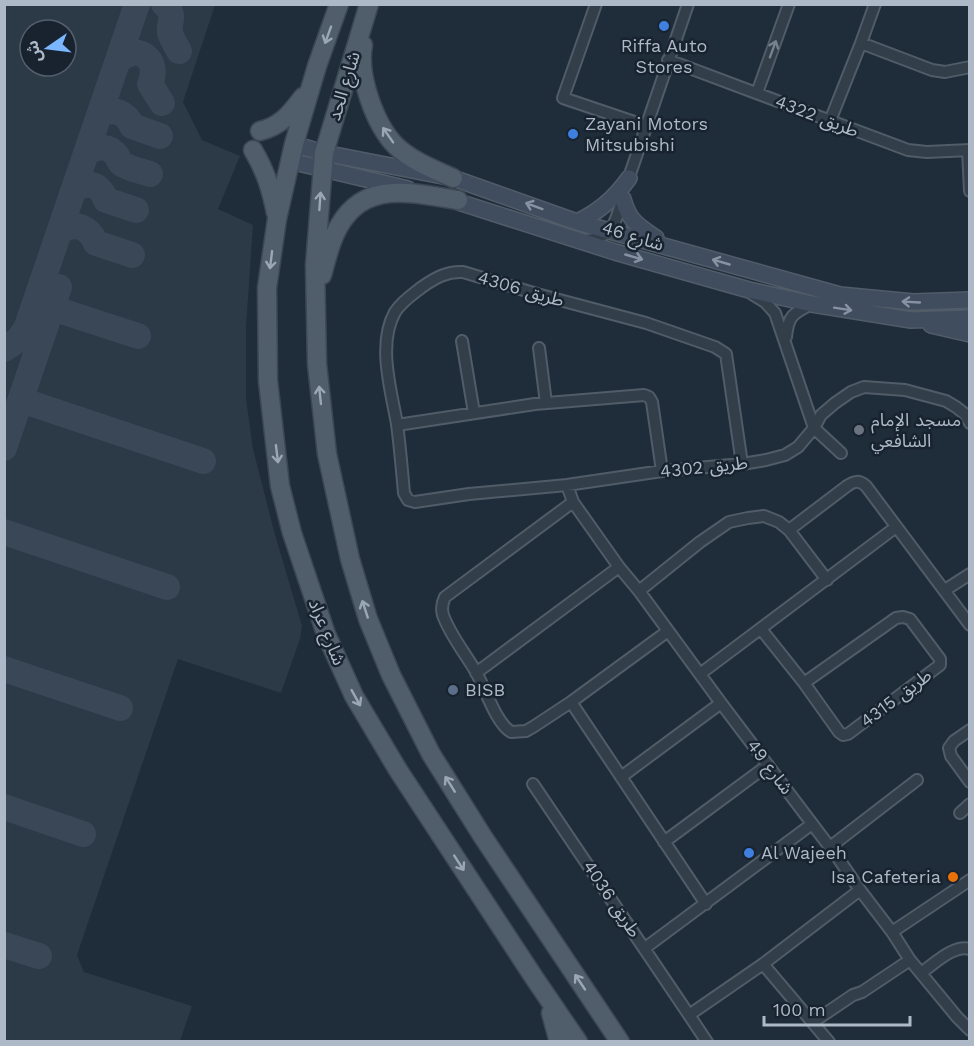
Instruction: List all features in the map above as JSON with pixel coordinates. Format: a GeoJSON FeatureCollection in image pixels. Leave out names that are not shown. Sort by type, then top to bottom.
{"type":"FeatureCollection","features":[{"type":"Feature","properties":{"kind":"main road","name":"شارع الحد"},"geometry":{"type":"LineString","coordinates":[[292,153],[310,88],[339,4]]}},
{"type":"Feature","properties":{"kind":"main road","name":"شارع الحد"},"geometry":{"type":"LineString","coordinates":[[323,161],[370,4]]}},
{"type":"Feature","properties":{"kind":"main road"},"geometry":{"type":"LineString","coordinates":[[370,4],[362,51],[365,84],[375,116],[395,145],[417,162],[453,178]]}},
{"type":"Feature","properties":{"kind":"main road"},"geometry":{"type":"LineString","coordinates":[[260,131],[274,127],[286,119],[310,88]]}},
{"type":"Feature","properties":{"kind":"main road"},"geometry":{"type":"LineString","coordinates":[[253,150],[266,174],[277,219]]}},
{"type":"Feature","properties":{"kind":"main road","name":"شارع 46"},"geometry":{"type":"LineString","coordinates":[[292,153],[749,290],[812,304],[910,320],[969,318]]}},
{"type":"Feature","properties":{"kind":"main road","name":"شارع عراد"},"geometry":{"type":"LineString","coordinates":[[292,153],[277,219],[267,288],[268,381],[280,486],[292,533],[326,634],[354,696],[398,770],[578,1041]]}},
{"type":"Feature","properties":{"kind":"main road"},"geometry":{"type":"LineString","coordinates":[[323,161],[315,265],[317,364],[327,454],[350,559],[368,619],[391,675],[431,754],[616,1038]]}},
{"type":"Feature","properties":{"kind":"main road","name":"شارع 46"},"geometry":{"type":"LineString","coordinates":[[323,161],[453,178],[577,222],[840,295],[912,302],[969,300]]}},
{"type":"Feature","properties":{"kind":"main road"},"geometry":{"type":"LineString","coordinates":[[577,222],[593,214],[611,200],[628,178]]}},
{"type":"Feature","properties":{"kind":"main road"},"geometry":{"type":"LineString","coordinates":[[315,296],[334,235],[342,221],[362,202],[376,195],[402,192],[458,201]]}},
{"type":"Feature","properties":{"kind":"main road"},"geometry":{"type":"LineString","coordinates":[[623,199],[629,215],[636,224],[671,248]]}},
{"type":"Feature","properties":{"kind":"main road"},"geometry":{"type":"LineString","coordinates":[[910,320],[969,334]]}},
{"type":"Feature","properties":{"kind":"main road"},"geometry":{"type":"LineString","coordinates":[[535,979],[551,1012],[559,1041]]}},
{"type":"Feature","properties":{"kind":"street"},"geometry":{"type":"LineString","coordinates":[[596,4],[563,98],[646,126]]}},
{"type":"Feature","properties":{"kind":"street"},"geometry":{"type":"LineString","coordinates":[[582,241],[600,238],[611,230],[688,4]]}},
{"type":"Feature","properties":{"kind":"street"},"geometry":{"type":"LineString","coordinates":[[757,93],[789,4]]}},
{"type":"Feature","properties":{"kind":"street"},"geometry":{"type":"LineString","coordinates":[[830,121],[875,4]]}},
{"type":"Feature","properties":{"kind":"street"},"geometry":{"type":"LineString","coordinates":[[861,43],[932,70],[945,72],[969,67]]}},
{"type":"Feature","properties":{"kind":"street","name":"طريق 4322"},"geometry":{"type":"LineString","coordinates":[[668,60],[908,150],[927,152],[969,150]]}},
{"type":"Feature","properties":{"kind":"street"},"geometry":{"type":"LineString","coordinates":[[969,150],[969,191]]}},
{"type":"Feature","properties":{"kind":"street","name":"طريق 4306"},"geometry":{"type":"LineString","coordinates":[[404,493],[397,425],[391,398],[386,339],[394,313],[402,302],[433,279],[453,271],[464,272],[646,323],[721,350],[726,354],[741,464]]}},
{"type":"Feature","properties":{"kind":"street"},"geometry":{"type":"LineString","coordinates":[[749,290],[774,310],[814,428],[841,453]]}},
{"type":"Feature","properties":{"kind":"street"},"geometry":{"type":"LineString","coordinates":[[785,340],[789,319],[812,304]]}},
{"type":"Feature","properties":{"kind":"street"},"geometry":{"type":"LineString","coordinates":[[462,341],[474,413]]}},
{"type":"Feature","properties":{"kind":"street"},"geometry":{"type":"LineString","coordinates":[[539,348],[546,403]]}},
{"type":"Feature","properties":{"kind":"street","name":"طريق 4302"},"geometry":{"type":"LineString","coordinates":[[404,493],[408,500],[415,502],[766,460],[798,447],[814,428],[821,415],[851,392],[864,387],[905,390],[946,401],[956,406],[969,423]]}},
{"type":"Feature","properties":{"kind":"street"},"geometry":{"type":"LineString","coordinates":[[397,425],[546,403],[644,395],[649,397],[651,402],[662,471]]}},
{"type":"Feature","properties":{"kind":"street"},"geometry":{"type":"LineString","coordinates":[[789,530],[847,486],[857,481],[862,482],[969,625]]}},
{"type":"Feature","properties":{"kind":"street","name":"شارع 49"},"geometry":{"type":"LineString","coordinates":[[567,485],[573,502],[619,567],[830,847],[910,960],[969,1030]]}},
{"type":"Feature","properties":{"kind":"street"},"geometry":{"type":"LineString","coordinates":[[573,502],[445,597],[442,606],[444,618],[507,730],[526,731],[571,702],[668,631]]}},
{"type":"Feature","properties":{"kind":"street"},"geometry":{"type":"LineString","coordinates":[[639,591],[729,522],[764,516],[779,522],[789,530],[827,580]]}},
{"type":"Feature","properties":{"kind":"street"},"geometry":{"type":"LineString","coordinates":[[700,674],[896,527]]}},
{"type":"Feature","properties":{"kind":"street"},"geometry":{"type":"LineString","coordinates":[[476,673],[619,567]]}},
{"type":"Feature","properties":{"kind":"street"},"geometry":{"type":"LineString","coordinates":[[945,591],[969,574]]}},
{"type":"Feature","properties":{"kind":"street","name":"طريق 4315"},"geometry":{"type":"LineString","coordinates":[[761,629],[804,683],[838,732],[843,735],[848,734],[940,665],[940,659],[910,620],[903,617],[896,618],[804,683]]}},
{"type":"Feature","properties":{"kind":"street"},"geometry":{"type":"LineString","coordinates":[[571,702],[705,904]]}},
{"type":"Feature","properties":{"kind":"street"},"geometry":{"type":"LineString","coordinates":[[621,777],[721,703]]}},
{"type":"Feature","properties":{"kind":"street"},"geometry":{"type":"LineString","coordinates":[[969,730],[954,741],[949,748],[951,756],[969,782]]}},
{"type":"Feature","properties":{"kind":"street"},"geometry":{"type":"LineString","coordinates":[[664,843],[768,765]]}},
{"type":"Feature","properties":{"kind":"street"},"geometry":{"type":"LineString","coordinates":[[830,847],[917,780]]}},
{"type":"Feature","properties":{"kind":"street","name":"طريق 4036"},"geometry":{"type":"LineString","coordinates":[[533,784],[706,1041]]}},
{"type":"Feature","properties":{"kind":"street"},"geometry":{"type":"LineString","coordinates":[[960,813],[969,804]]}},
{"type":"Feature","properties":{"kind":"street"},"geometry":{"type":"LineString","coordinates":[[645,948],[812,824]]}},
{"type":"Feature","properties":{"kind":"street"},"geometry":{"type":"LineString","coordinates":[[892,932],[969,880]]}},
{"type":"Feature","properties":{"kind":"street"},"geometry":{"type":"LineString","coordinates":[[689,1015],[763,964],[860,890]]}},
{"type":"Feature","properties":{"kind":"street"},"geometry":{"type":"LineString","coordinates":[[921,973],[955,950],[964,947],[969,949]]}},
{"type":"Feature","properties":{"kind":"street"},"geometry":{"type":"LineString","coordinates":[[813,1022],[910,960]]}},
{"type":"Feature","properties":{"kind":"street"},"geometry":{"type":"LineString","coordinates":[[763,964],[829,1041]]}},
{"type":"Feature","properties":{"kind":"shaded area"},"geometry":{"type":"Polygon","coordinates":[[[5,4],[215,5],[183,102],[202,140],[240,156],[218,209],[253,225],[246,327],[246,399],[253,449],[302,626],[300,639],[281,693],[178,659],[77,955],[84,972],[192,1006],[180,1041],[5,1041],[5,4]]]}},
{"type":"Feature","properties":{"kind":"taxiway"},"geometry":{"type":"LineString","coordinates":[[4,349],[18,340],[26,329],[137,4]]}},
{"type":"Feature","properties":{"kind":"taxiway"},"geometry":{"type":"LineString","coordinates":[[164,4],[170,12],[170,33],[179,51]]}},
{"type":"Feature","properties":{"kind":"taxiway"},"geometry":{"type":"LineString","coordinates":[[118,61],[133,53],[145,56],[152,67],[153,75],[150,84],[162,103]]}},
{"type":"Feature","properties":{"kind":"taxiway"},"geometry":{"type":"LineString","coordinates":[[99,115],[109,111],[118,112],[123,114],[132,126],[160,136]]}},
{"type":"Feature","properties":{"kind":"taxiway"},"geometry":{"type":"LineString","coordinates":[[87,152],[107,148],[114,152],[122,164],[150,174]]}},
{"type":"Feature","properties":{"kind":"taxiway"},"geometry":{"type":"LineString","coordinates":[[74,189],[85,185],[97,187],[106,200],[136,210]]}},
{"type":"Feature","properties":{"kind":"taxiway"},"geometry":{"type":"LineString","coordinates":[[60,231],[76,226],[81,227],[93,237],[96,243],[132,255]]}},
{"type":"Feature","properties":{"kind":"taxiway"},"geometry":{"type":"LineString","coordinates":[[4,448],[59,287]]}},
{"type":"Feature","properties":{"kind":"taxiway"},"geometry":{"type":"LineString","coordinates":[[52,308],[138,336]]}},
{"type":"Feature","properties":{"kind":"taxiway"},"geometry":{"type":"LineString","coordinates":[[21,400],[203,461]]}},
{"type":"Feature","properties":{"kind":"taxiway"},"geometry":{"type":"LineString","coordinates":[[4,532],[167,587]]}},
{"type":"Feature","properties":{"kind":"taxiway"},"geometry":{"type":"LineString","coordinates":[[4,669],[120,708]]}},
{"type":"Feature","properties":{"kind":"taxiway"},"geometry":{"type":"LineString","coordinates":[[4,807],[83,834]]}},
{"type":"Feature","properties":{"kind":"taxiway"},"geometry":{"type":"LineString","coordinates":[[4,945],[39,956]]}},
{"type":"Feature","properties":{"kind":"place","name":"Riffa Auto Stores"},"geometry":{"type":"Point","coordinates":[664,26]}},
{"type":"Feature","properties":{"kind":"place","name":"Zayani Motors Mitsubishi"},"geometry":{"type":"Point","coordinates":[573,134]}},
{"type":"Feature","properties":{"kind":"place","name":"مسجد الإمام الشافعي"},"geometry":{"type":"Point","coordinates":[859,430]}},
{"type":"Feature","properties":{"kind":"place","name":"BISB"},"geometry":{"type":"Point","coordinates":[453,690]}},
{"type":"Feature","properties":{"kind":"place","name":"Al Wajeeh"},"geometry":{"type":"Point","coordinates":[749,853]}},
{"type":"Feature","properties":{"kind":"place","name":"Isa Cafeteria"},"geometry":{"type":"Point","coordinates":[953,877]}}]}
